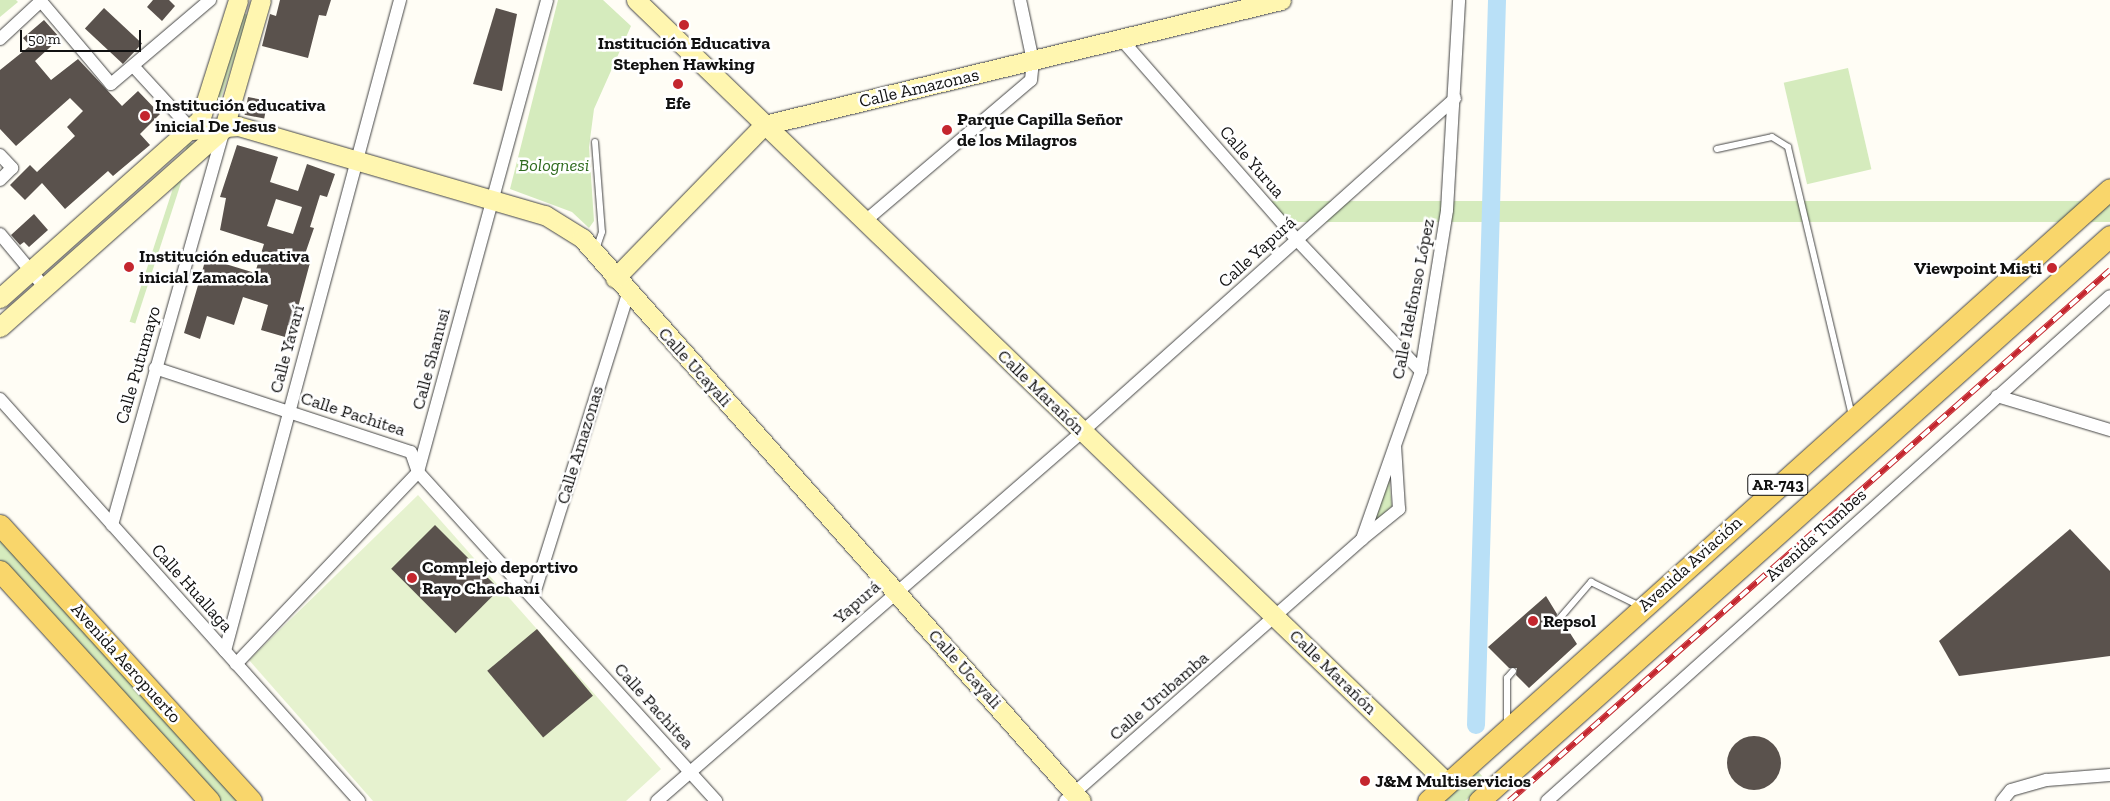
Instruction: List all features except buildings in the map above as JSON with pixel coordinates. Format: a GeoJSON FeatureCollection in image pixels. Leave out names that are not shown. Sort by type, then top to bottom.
{"type":"FeatureCollection","features":[{"type":"Feature","properties":{"kind":"main road","name":"Avenida Aviación"},"geometry":{"type":"LineString","coordinates":[[1428,801],[2110,189]]}},
{"type":"Feature","properties":{"kind":"main road","name":"Avenida Aviación"},"geometry":{"type":"LineString","coordinates":[[1488,798],[2110,236]]}},
{"type":"Feature","properties":{"kind":"main road","name":"Avenida Aeropuerto"},"geometry":{"type":"LineString","coordinates":[[0,525],[251,801]]}},
{"type":"Feature","properties":{"kind":"main road","name":"Avenida Aeropuerto"},"geometry":{"type":"LineString","coordinates":[[0,571],[209,801]]}},
{"type":"Feature","properties":{"kind":"street"},"geometry":{"type":"LineString","coordinates":[[0,39],[41,1],[111,84],[134,67],[210,0]]}},
{"type":"Feature","properties":{"kind":"street"},"geometry":{"type":"LineString","coordinates":[[0,298],[192,130],[206,106],[238,0]]}},
{"type":"Feature","properties":{"kind":"street"},"geometry":{"type":"LineString","coordinates":[[0,327],[224,128],[261,0]]}},
{"type":"Feature","properties":{"kind":"street","name":"Calle Yavarí"},"geometry":{"type":"LineString","coordinates":[[225,651],[400,0]]}},
{"type":"Feature","properties":{"kind":"street","name":"Calle Shanusi"},"geometry":{"type":"LineString","coordinates":[[236,664],[418,472],[546,0]]}},
{"type":"Feature","properties":{"kind":"street","name":"Calle Marañón"},"geometry":{"type":"LineString","coordinates":[[636,0],[864,222],[1448,783]]}},
{"type":"Feature","properties":{"kind":"street"},"geometry":{"type":"LineString","coordinates":[[864,222],[1031,80],[1033,61],[1020,0]]}},
{"type":"Feature","properties":{"kind":"street","name":"Calle Amazonas"},"geometry":{"type":"LineString","coordinates":[[764,125],[1122,40],[1281,0]]}},
{"type":"Feature","properties":{"kind":"street","name":"Calle Idelfonso López"},"geometry":{"type":"LineString","coordinates":[[1362,539],[1365,519],[1395,446],[1421,371],[1447,210],[1455,98],[1459,0]]}},
{"type":"Feature","properties":{"kind":"street","name":"Calle Yurua"},"geometry":{"type":"LineString","coordinates":[[1122,40],[1297,240],[1421,371]]}},
{"type":"Feature","properties":{"kind":"street"},"geometry":{"type":"LineString","coordinates":[[134,67],[192,130]]}},
{"type":"Feature","properties":{"kind":"street","name":"Calle Yapurá"},"geometry":{"type":"LineString","coordinates":[[1083,431],[1455,98]]}},
{"type":"Feature","properties":{"kind":"street"},"geometry":{"type":"LineString","coordinates":[[615,278],[764,125]]}},
{"type":"Feature","properties":{"kind":"street","name":"Calle Ucayali"},"geometry":{"type":"LineString","coordinates":[[192,130],[238,126],[493,199],[545,215],[596,250],[628,293],[896,592],[1073,798]]}},
{"type":"Feature","properties":{"kind":"street","name":"Calle Putumayo"},"geometry":{"type":"LineString","coordinates":[[112,525],[224,128]]}},
{"type":"Feature","properties":{"kind":"street"},"geometry":{"type":"LineString","coordinates":[[0,155],[12,168],[0,180]]}},
{"type":"Feature","properties":{"kind":"street"},"geometry":{"type":"LineString","coordinates":[[0,234],[45,288]]}},
{"type":"Feature","properties":{"kind":"street","name":"Calle Amazonas"},"geometry":{"type":"LineString","coordinates":[[532,597],[628,293]]}},
{"type":"Feature","properties":{"kind":"street","name":"Avenida Tumbes"},"geometry":{"type":"LineString","coordinates":[[1547,801],[2110,296]]}},
{"type":"Feature","properties":{"kind":"street","name":"Calle Pachitea"},"geometry":{"type":"LineString","coordinates":[[155,368],[411,452],[418,472],[716,801]]}},
{"type":"Feature","properties":{"kind":"street"},"geometry":{"type":"LineString","coordinates":[[1997,396],[2110,430]]}},
{"type":"Feature","properties":{"kind":"street","name":"Calle Huallaga"},"geometry":{"type":"LineString","coordinates":[[0,399],[359,801]]}},
{"type":"Feature","properties":{"kind":"street","name":"Yapurá"},"geometry":{"type":"LineString","coordinates":[[657,801],[1083,431]]}},
{"type":"Feature","properties":{"kind":"street"},"geometry":{"type":"LineString","coordinates":[[1276,617],[1362,539],[1400,509],[1395,446]]}},
{"type":"Feature","properties":{"kind":"street","name":"Calle Urubamba"},"geometry":{"type":"LineString","coordinates":[[1073,798],[1276,617]]}},
{"type":"Feature","properties":{"kind":"street"},"geometry":{"type":"LineString","coordinates":[[2002,801],[2011,790],[2047,780],[2110,775]]}},
{"type":"Feature","properties":{"kind":"lane"},"geometry":{"type":"LineString","coordinates":[[1717,149],[1772,137],[1788,147],[1852,419]]}},
{"type":"Feature","properties":{"kind":"lane"},"geometry":{"type":"LineString","coordinates":[[595,142],[602,232],[596,250]]}},
{"type":"Feature","properties":{"kind":"lane"},"geometry":{"type":"LineString","coordinates":[[1560,618],[1591,582],[1642,607]]}},
{"type":"Feature","properties":{"kind":"lane"},"geometry":{"type":"LineString","coordinates":[[1507,730],[1507,678],[1513,672]]}},
{"type":"Feature","properties":{"kind":"green space"},"geometry":{"type":"Polygon","coordinates":[[[0,0],[16,0],[18,2],[0,17],[0,0]]]}},
{"type":"Feature","properties":{"kind":"green space","name":"Bolognesi"},"geometry":{"type":"Polygon","coordinates":[[[558,0],[603,0],[631,26],[594,109],[589,147],[594,221],[589,228],[572,212],[510,189],[558,0]]]}},
{"type":"Feature","properties":{"kind":"green space"},"geometry":{"type":"Polygon","coordinates":[[[241,13],[249,15],[217,110],[213,108],[241,13]]]}},
{"type":"Feature","properties":{"kind":"green space"},"geometry":{"type":"Polygon","coordinates":[[[1848,68],[1871,169],[1807,184],[1784,83],[1848,68]]]}},
{"type":"Feature","properties":{"kind":"green space"},"geometry":{"type":"Polygon","coordinates":[[[188,142],[194,144],[135,324],[130,322],[188,142]]]}},
{"type":"Feature","properties":{"kind":"green space"},"geometry":{"type":"Polygon","coordinates":[[[1272,201],[2110,201],[2110,222],[1272,222],[1272,201]]]}},
{"type":"Feature","properties":{"kind":"green space"},"geometry":{"type":"Polygon","coordinates":[[[1389,478],[1392,506],[1377,520],[1374,518],[1389,478]]]}},
{"type":"Feature","properties":{"kind":"green space","name":"Complejo deportivo Rayo Chachani"},"geometry":{"type":"Polygon","coordinates":[[[418,495],[661,769],[626,801],[373,801],[249,660],[418,495]]]}},
{"type":"Feature","properties":{"kind":"green space"},"geometry":{"type":"Polygon","coordinates":[[[0,537],[238,801],[208,801],[0,570],[0,537]]]}},
{"type":"Feature","properties":{"kind":"green space"},"geometry":{"type":"Polygon","coordinates":[[[1477,770],[1487,782],[1465,801],[1443,801],[1477,770]]]}},
{"type":"Feature","properties":{"kind":"waterway"},"geometry":{"type":"LineString","coordinates":[[1476,725],[1497,0]]}},
{"type":"Feature","properties":{"kind":"railway"},"geometry":{"type":"LineString","coordinates":[[1509,801],[2110,270]]}},
{"type":"Feature","properties":{"kind":"place","name":"Institución Educativa Stephen Hawking"},"geometry":{"type":"Point","coordinates":[684,25]}},
{"type":"Feature","properties":{"kind":"place","name":"Efe"},"geometry":{"type":"Point","coordinates":[678,84]}},
{"type":"Feature","properties":{"kind":"place","name":"Institución educativa inicial De Jesus"},"geometry":{"type":"Point","coordinates":[145,116]}},
{"type":"Feature","properties":{"kind":"place","name":"Parque Capilla Señor de los Milagros"},"geometry":{"type":"Point","coordinates":[947,130]}},
{"type":"Feature","properties":{"kind":"place","name":"Institución educativa inicial Zamacola"},"geometry":{"type":"Point","coordinates":[129,267]}},
{"type":"Feature","properties":{"kind":"place","name":"Viewpoint Misti"},"geometry":{"type":"Point","coordinates":[2052,268]}},
{"type":"Feature","properties":{"kind":"place","name":"Complejo deportivo Rayo Chachani"},"geometry":{"type":"Point","coordinates":[412,578]}},
{"type":"Feature","properties":{"kind":"place","name":"Repsol"},"geometry":{"type":"Point","coordinates":[1533,621]}},
{"type":"Feature","properties":{"kind":"place","name":"J&M Multiservicios"},"geometry":{"type":"Point","coordinates":[1365,781]}}]}
